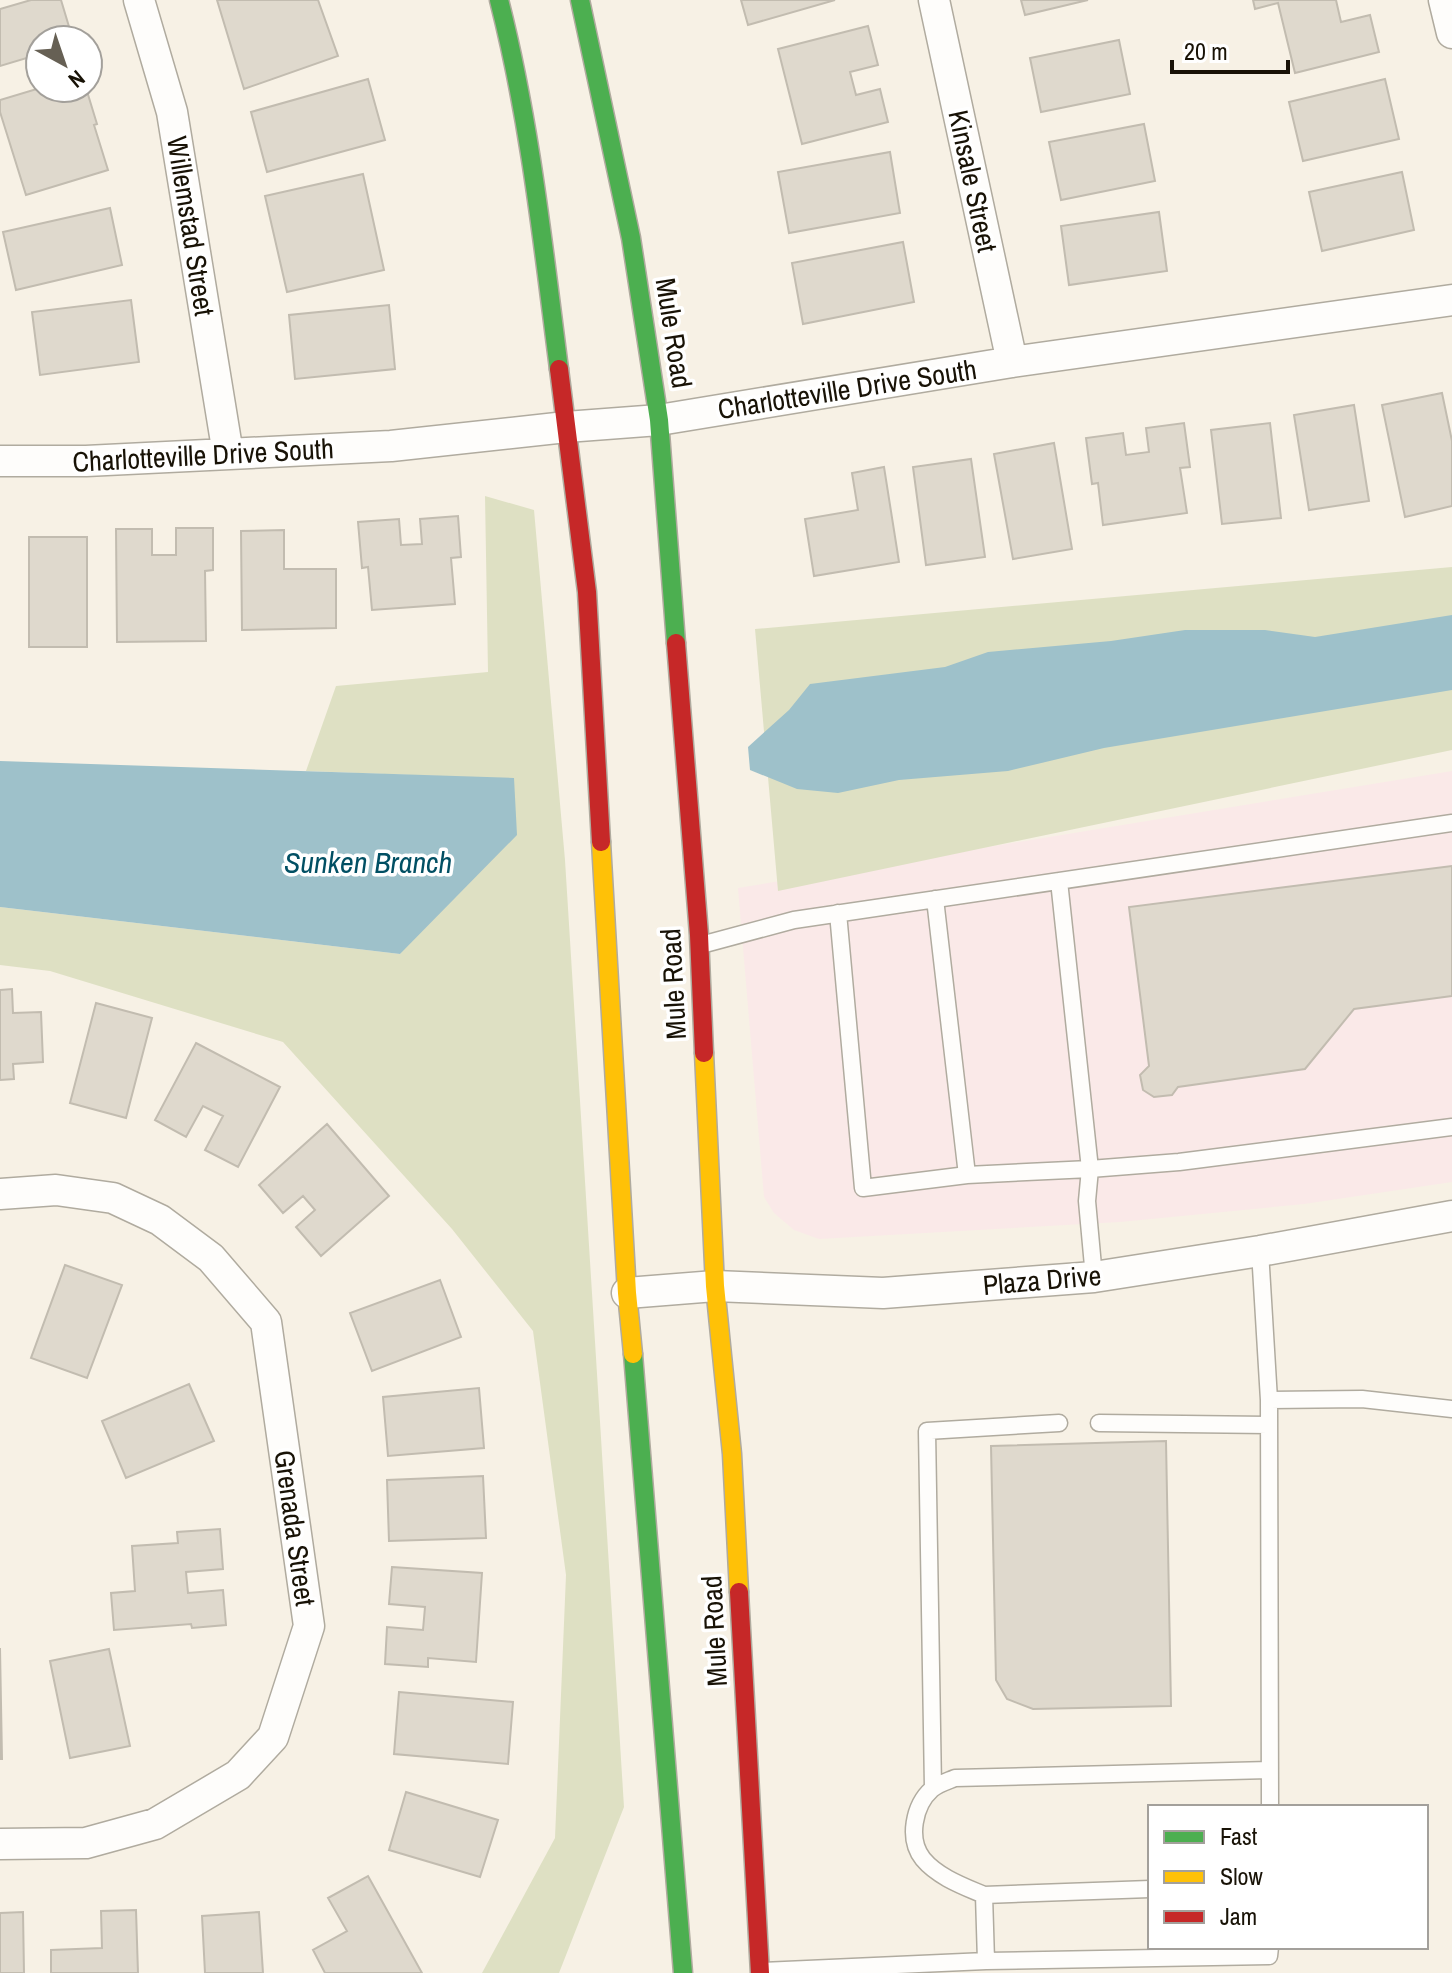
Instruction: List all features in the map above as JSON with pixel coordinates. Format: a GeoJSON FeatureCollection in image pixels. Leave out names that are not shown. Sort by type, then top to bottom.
{"type":"FeatureCollection","features":[{"type":"Feature","properties":{"kind":"main road","name":"Mule Road"},"geometry":{"type":"LineString","coordinates":[[499,0],[515,63],[533,166],[587,592],[627,1293],[642,1440],[683,1973]]}},
{"type":"Feature","properties":{"kind":"main road","name":"Mule Road"},"geometry":{"type":"LineString","coordinates":[[580,0],[631,238],[659,420],[699,946],[715,1286],[732,1454],[760,1972]]}},
{"type":"Feature","properties":{"kind":"street","name":"Willemstad Street"},"geometry":{"type":"LineString","coordinates":[[139,0],[172,112],[228,454]]}},
{"type":"Feature","properties":{"kind":"street","name":"Kinsale Street"},"geometry":{"type":"LineString","coordinates":[[934,0],[1012,362]]}},
{"type":"Feature","properties":{"kind":"street"},"geometry":{"type":"LineString","coordinates":[[1444,0],[1452,33]]}},
{"type":"Feature","properties":{"kind":"street","name":"Charlotteville Drive South"},"geometry":{"type":"LineString","coordinates":[[0,461],[86,461],[391,446],[659,420],[1012,362],[1452,300]]}},
{"type":"Feature","properties":{"kind":"street","name":"Grenada Street"},"geometry":{"type":"LineString","coordinates":[[0,1194],[56,1190],[113,1198],[160,1220],[211,1258],[266,1322],[309,1626],[273,1737],[238,1775],[155,1824],[86,1843],[0,1844]]}},
{"type":"Feature","properties":{"kind":"street","name":"Plaza Drive"},"geometry":{"type":"LineString","coordinates":[[627,1293],[715,1286],[883,1293],[1094,1277],[1452,1216]]}},
{"type":"Feature","properties":{"kind":"lane"},"geometry":{"type":"LineString","coordinates":[[699,946],[794,920],[1452,823]]}},
{"type":"Feature","properties":{"kind":"lane"},"geometry":{"type":"LineString","coordinates":[[1059,881],[1090,1169],[1087,1201],[1094,1277]]}},
{"type":"Feature","properties":{"kind":"lane"},"geometry":{"type":"LineString","coordinates":[[935,899],[967,1175]]}},
{"type":"Feature","properties":{"kind":"lane"},"geometry":{"type":"LineString","coordinates":[[838,913],[863,1188],[967,1175],[1179,1162],[1452,1127]]}},
{"type":"Feature","properties":{"kind":"lane"},"geometry":{"type":"LineString","coordinates":[[1260,1251],[1269,1400],[1270,1805]]}},
{"type":"Feature","properties":{"kind":"lane"},"geometry":{"type":"LineString","coordinates":[[1269,1400],[1362,1399],[1452,1409]]}},
{"type":"Feature","properties":{"kind":"lane"},"geometry":{"type":"LineString","coordinates":[[933,1788],[927,1431],[1059,1423]]}},
{"type":"Feature","properties":{"kind":"lane"},"geometry":{"type":"LineString","coordinates":[[1099,1423],[1268,1425]]}},
{"type":"Feature","properties":{"kind":"lane"},"geometry":{"type":"LineString","coordinates":[[1148,1889],[984,1895],[950,1880],[922,1858],[913,1832],[919,1806],[933,1788],[955,1778],[1269,1770]]}},
{"type":"Feature","properties":{"kind":"lane"},"geometry":{"type":"LineString","coordinates":[[984,1895],[986,1961]]}},
{"type":"Feature","properties":{"kind":"lane"},"geometry":{"type":"LineString","coordinates":[[760,1972],[1269,1951],[1272,1973]]}},
{"type":"Feature","properties":{"kind":"shaded area"},"geometry":{"type":"Polygon","coordinates":[[[1452,771],[1452,1182],[1304,1204],[1120,1222],[819,1239],[794,1230],[774,1213],[764,1197],[738,888],[1452,771]]]}},
{"type":"Feature","properties":{"kind":"green space"},"geometry":{"type":"Polygon","coordinates":[[[485,496],[534,510],[565,860],[624,1807],[559,1973],[482,1973],[555,1838],[566,1575],[533,1331],[452,1229],[283,1042],[50,971],[0,965],[0,907],[400,954],[514,779],[306,771],[336,686],[488,672],[485,496]]]}},
{"type":"Feature","properties":{"kind":"green space"},"geometry":{"type":"Polygon","coordinates":[[[1452,567],[1452,750],[778,891],[755,629],[1452,567]]]}},
{"type":"Feature","properties":{"kind":"water"},"geometry":{"type":"Polygon","coordinates":[[[1452,615],[1452,690],[1104,748],[1008,771],[899,780],[838,793],[797,789],[750,770],[748,747],[789,710],[810,684],[945,667],[988,652],[1111,641],[1185,630],[1265,630],[1315,637],[1452,615]]]}},
{"type":"Feature","properties":{"kind":"water","name":"Sunken Branch"},"geometry":{"type":"Polygon","coordinates":[[[0,761],[514,778],[517,835],[400,954],[0,907],[0,761]]]}},
{"type":"Feature","properties":{"kind":"building"},"geometry":{"type":"Polygon","coordinates":[[[31,0],[61,0],[68,24],[24,24],[24,59],[0,66],[0,9],[31,0]]]}},
{"type":"Feature","properties":{"kind":"building"},"geometry":{"type":"Polygon","coordinates":[[[217,0],[318,0],[338,56],[244,89],[217,0]]]}},
{"type":"Feature","properties":{"kind":"building"},"geometry":{"type":"Polygon","coordinates":[[[741,0],[835,0],[748,25],[741,0]]]}},
{"type":"Feature","properties":{"kind":"building"},"geometry":{"type":"Polygon","coordinates":[[[1021,0],[1088,0],[1025,15],[1021,0]]]}},
{"type":"Feature","properties":{"kind":"building"},"geometry":{"type":"Polygon","coordinates":[[[1253,0],[1336,0],[1341,22],[1370,15],[1379,52],[1295,73],[1278,3],[1255,9],[1253,0]]]}},
{"type":"Feature","properties":{"kind":"building"},"geometry":{"type":"Polygon","coordinates":[[[868,26],[878,65],[850,72],[856,95],[880,89],[888,122],[802,144],[778,49],[868,26]]]}},
{"type":"Feature","properties":{"kind":"building"},"geometry":{"type":"Polygon","coordinates":[[[1119,40],[1130,94],[1041,112],[1030,58],[1119,40]]]}},
{"type":"Feature","properties":{"kind":"building"},"geometry":{"type":"Polygon","coordinates":[[[368,79],[385,140],[267,172],[251,112],[368,79]]]}},
{"type":"Feature","properties":{"kind":"building"},"geometry":{"type":"Polygon","coordinates":[[[1385,79],[1399,139],[1303,161],[1289,102],[1385,79]]]}},
{"type":"Feature","properties":{"kind":"building"},"geometry":{"type":"Polygon","coordinates":[[[24,93],[24,104],[91,104],[108,170],[26,195],[0,112],[0,100],[24,93]]]}},
{"type":"Feature","properties":{"kind":"building"},"geometry":{"type":"Polygon","coordinates":[[[1144,124],[1155,181],[1061,200],[1049,142],[1144,124]]]}},
{"type":"Feature","properties":{"kind":"building"},"geometry":{"type":"Polygon","coordinates":[[[890,152],[900,213],[789,233],[778,172],[890,152]]]}},
{"type":"Feature","properties":{"kind":"building"},"geometry":{"type":"Polygon","coordinates":[[[1402,172],[1414,230],[1322,251],[1309,192],[1402,172]]]}},
{"type":"Feature","properties":{"kind":"building"},"geometry":{"type":"Polygon","coordinates":[[[363,174],[384,270],[287,292],[265,196],[363,174]]]}},
{"type":"Feature","properties":{"kind":"building"},"geometry":{"type":"Polygon","coordinates":[[[110,208],[122,265],[16,290],[3,232],[110,208]]]}},
{"type":"Feature","properties":{"kind":"building"},"geometry":{"type":"Polygon","coordinates":[[[1159,212],[1167,271],[1069,285],[1061,226],[1159,212]]]}},
{"type":"Feature","properties":{"kind":"building"},"geometry":{"type":"Polygon","coordinates":[[[903,242],[914,302],[803,324],[792,263],[903,242]]]}},
{"type":"Feature","properties":{"kind":"building"},"geometry":{"type":"Polygon","coordinates":[[[131,300],[139,362],[40,375],[32,312],[131,300]]]}},
{"type":"Feature","properties":{"kind":"building"},"geometry":{"type":"Polygon","coordinates":[[[389,305],[395,369],[295,379],[289,315],[389,305]]]}},
{"type":"Feature","properties":{"kind":"building"},"geometry":{"type":"Polygon","coordinates":[[[1442,393],[1452,441],[1452,506],[1405,517],[1382,405],[1442,393]]]}},
{"type":"Feature","properties":{"kind":"building"},"geometry":{"type":"Polygon","coordinates":[[[1354,405],[1369,501],[1309,510],[1294,415],[1354,405]]]}},
{"type":"Feature","properties":{"kind":"building"},"geometry":{"type":"Polygon","coordinates":[[[1184,423],[1190,467],[1180,468],[1187,513],[1103,525],[1098,483],[1092,484],[1086,438],[1123,433],[1126,455],[1149,452],[1146,428],[1184,423]]]}},
{"type":"Feature","properties":{"kind":"building"},"geometry":{"type":"Polygon","coordinates":[[[1270,423],[1281,518],[1222,524],[1211,430],[1270,423]]]}},
{"type":"Feature","properties":{"kind":"building"},"geometry":{"type":"Polygon","coordinates":[[[1054,443],[1072,549],[1013,559],[994,454],[1054,443]]]}},
{"type":"Feature","properties":{"kind":"building"},"geometry":{"type":"Polygon","coordinates":[[[971,459],[985,557],[926,565],[913,467],[971,459]]]}},
{"type":"Feature","properties":{"kind":"building"},"geometry":{"type":"Polygon","coordinates":[[[884,467],[899,562],[814,576],[805,519],[858,510],[852,473],[884,467]]]}},
{"type":"Feature","properties":{"kind":"building"},"geometry":{"type":"Polygon","coordinates":[[[458,516],[461,557],[451,558],[455,604],[372,610],[368,567],[362,568],[358,522],[399,519],[401,545],[422,544],[420,519],[458,516]]]}},
{"type":"Feature","properties":{"kind":"building"},"geometry":{"type":"Polygon","coordinates":[[[176,528],[213,528],[213,570],[205,571],[206,641],[117,642],[116,529],[152,529],[152,555],[176,555],[176,528]]]}},
{"type":"Feature","properties":{"kind":"building"},"geometry":{"type":"Polygon","coordinates":[[[284,530],[284,569],[336,569],[336,628],[242,630],[241,531],[284,530]]]}},
{"type":"Feature","properties":{"kind":"building"},"geometry":{"type":"Polygon","coordinates":[[[29,537],[87,537],[87,647],[29,647],[29,537]]]}},
{"type":"Feature","properties":{"kind":"building"},"geometry":{"type":"Polygon","coordinates":[[[1452,866],[1452,996],[1354,1009],[1305,1069],[1178,1087],[1172,1095],[1154,1097],[1143,1090],[1140,1075],[1149,1066],[1129,907],[1452,866]]]}},
{"type":"Feature","properties":{"kind":"building"},"geometry":{"type":"Polygon","coordinates":[[[12,989],[13,1013],[41,1012],[43,1062],[13,1064],[14,1079],[0,1080],[0,990],[12,989]]]}},
{"type":"Feature","properties":{"kind":"building"},"geometry":{"type":"Polygon","coordinates":[[[96,1003],[152,1018],[126,1118],[70,1103],[96,1003]]]}},
{"type":"Feature","properties":{"kind":"building"},"geometry":{"type":"Polygon","coordinates":[[[196,1043],[280,1087],[238,1167],[205,1150],[223,1116],[203,1106],[186,1137],[155,1120],[196,1043]]]}},
{"type":"Feature","properties":{"kind":"building"},"geometry":{"type":"Polygon","coordinates":[[[327,1124],[389,1196],[321,1256],[296,1227],[315,1210],[303,1196],[283,1213],[259,1185],[327,1124]]]}},
{"type":"Feature","properties":{"kind":"building"},"geometry":{"type":"Polygon","coordinates":[[[65,1265],[122,1285],[87,1378],[31,1358],[65,1265]]]}},
{"type":"Feature","properties":{"kind":"building"},"geometry":{"type":"Polygon","coordinates":[[[440,1280],[461,1337],[372,1371],[350,1313],[440,1280]]]}},
{"type":"Feature","properties":{"kind":"building"},"geometry":{"type":"Polygon","coordinates":[[[189,1384],[214,1441],[126,1478],[102,1421],[189,1384]]]}},
{"type":"Feature","properties":{"kind":"building"},"geometry":{"type":"Polygon","coordinates":[[[479,1388],[484,1448],[388,1456],[383,1397],[479,1388]]]}},
{"type":"Feature","properties":{"kind":"building"},"geometry":{"type":"Polygon","coordinates":[[[1166,1441],[1171,1706],[1033,1709],[1007,1699],[996,1680],[991,1446],[1166,1441]]]}},
{"type":"Feature","properties":{"kind":"building"},"geometry":{"type":"Polygon","coordinates":[[[483,1476],[486,1538],[389,1541],[387,1480],[483,1476]]]}},
{"type":"Feature","properties":{"kind":"building"},"geometry":{"type":"Polygon","coordinates":[[[220,1529],[223,1569],[186,1572],[188,1593],[223,1590],[226,1625],[192,1628],[191,1624],[114,1630],[111,1593],[135,1591],[132,1546],[178,1543],[177,1532],[220,1529]]]}},
{"type":"Feature","properties":{"kind":"building"},"geometry":{"type":"Polygon","coordinates":[[[392,1567],[482,1573],[476,1662],[428,1658],[428,1667],[385,1664],[387,1627],[423,1630],[425,1607],[389,1604],[392,1567]]]}},
{"type":"Feature","properties":{"kind":"building"},"geometry":{"type":"Polygon","coordinates":[[[0,1648],[2,1759],[0,1759],[0,1648]]]}},
{"type":"Feature","properties":{"kind":"building"},"geometry":{"type":"Polygon","coordinates":[[[109,1649],[130,1746],[70,1758],[50,1661],[109,1649]]]}},
{"type":"Feature","properties":{"kind":"building"},"geometry":{"type":"Polygon","coordinates":[[[399,1692],[513,1702],[508,1764],[394,1754],[399,1692]]]}},
{"type":"Feature","properties":{"kind":"building"},"geometry":{"type":"Polygon","coordinates":[[[406,1792],[498,1820],[480,1877],[389,1850],[406,1792]]]}},
{"type":"Feature","properties":{"kind":"building"},"geometry":{"type":"Polygon","coordinates":[[[368,1876],[422,1973],[325,1973],[313,1950],[347,1931],[328,1898],[368,1876]]]}},
{"type":"Feature","properties":{"kind":"building"},"geometry":{"type":"Polygon","coordinates":[[[136,1910],[138,1973],[51,1973],[51,1950],[102,1948],[101,1911],[136,1910]]]}},
{"type":"Feature","properties":{"kind":"building"},"geometry":{"type":"Polygon","coordinates":[[[23,1912],[24,1973],[0,1973],[0,1913],[23,1912]]]}},
{"type":"Feature","properties":{"kind":"building"},"geometry":{"type":"Polygon","coordinates":[[[259,1912],[263,1973],[205,1973],[202,1916],[259,1912]]]}},
{"type":"Feature","properties":{"kind":"traffic: fast"},"geometry":{"type":"LineString","coordinates":[[499,0],[527,137],[559,369]]}},
{"type":"Feature","properties":{"kind":"traffic: fast"},"geometry":{"type":"LineString","coordinates":[[580,0],[631,238],[659,420],[676,643]]}},
{"type":"Feature","properties":{"kind":"traffic: fast"},"geometry":{"type":"LineString","coordinates":[[633,1354],[683,1973]]}},
{"type":"Feature","properties":{"kind":"traffic: slow"},"geometry":{"type":"LineString","coordinates":[[601,842],[633,1354]]}},
{"type":"Feature","properties":{"kind":"traffic: slow"},"geometry":{"type":"LineString","coordinates":[[704,1053],[715,1286],[732,1454],[739,1592]]}},
{"type":"Feature","properties":{"kind":"traffic: jam"},"geometry":{"type":"LineString","coordinates":[[559,369],[587,592],[601,842]]}},
{"type":"Feature","properties":{"kind":"traffic: jam"},"geometry":{"type":"LineString","coordinates":[[676,643],[699,935],[704,1053]]}},
{"type":"Feature","properties":{"kind":"traffic: jam"},"geometry":{"type":"LineString","coordinates":[[739,1592],[760,1973]]}}]}
